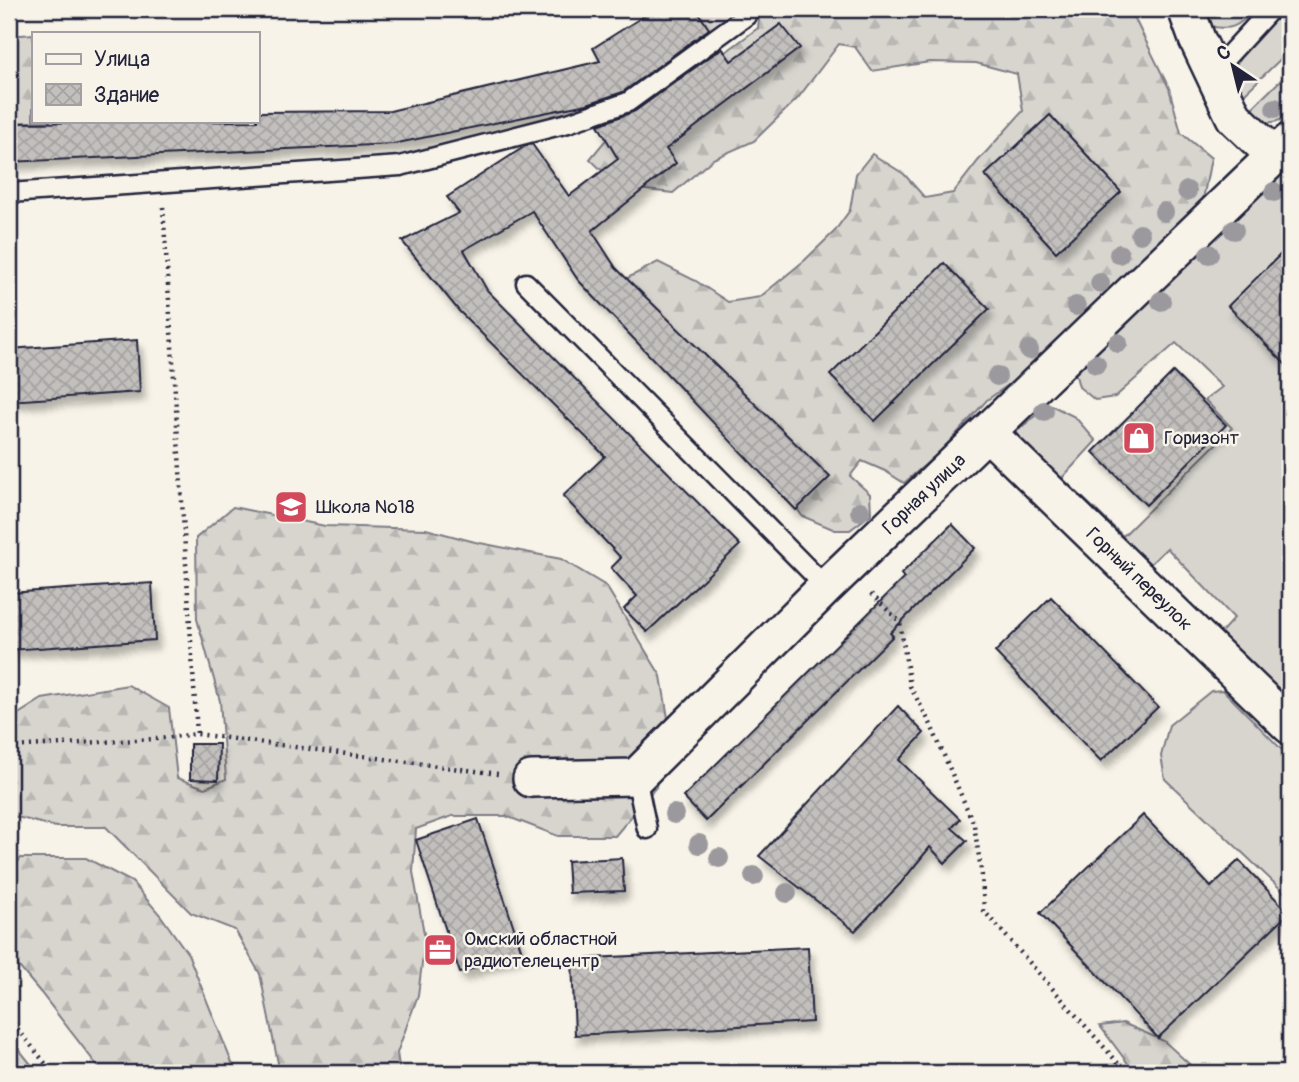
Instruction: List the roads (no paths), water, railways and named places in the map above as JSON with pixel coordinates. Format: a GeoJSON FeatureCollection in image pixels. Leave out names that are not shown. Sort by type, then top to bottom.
{"type":"FeatureCollection","features":[{"type":"Feature","properties":{"kind":"street"},"geometry":{"type":"LineString","coordinates":[[1186,9],[1197,39],[1234,117],[1283,148]]}},
{"type":"Feature","properties":{"kind":"street","name":"Горная улица"},"geometry":{"type":"LineString","coordinates":[[636,777],[836,578],[1283,148]]}},
{"type":"Feature","properties":{"kind":"street","name":"Горный переулок"},"geometry":{"type":"LineString","coordinates":[[988,433],[1290,726]]}},
{"type":"Feature","properties":{"kind":"street"},"geometry":{"type":"LineString","coordinates":[[531,779],[636,777]]}},
{"type":"Feature","properties":{"kind":"lane"},"geometry":{"type":"LineString","coordinates":[[1214,71],[1271,9]]}},
{"type":"Feature","properties":{"kind":"lane"},"geometry":{"type":"LineString","coordinates":[[9,193],[400,166],[568,123],[628,102],[746,16]]}},
{"type":"Feature","properties":{"kind":"lane"},"geometry":{"type":"LineString","coordinates":[[526,283],[836,578]]}},
{"type":"Feature","properties":{"kind":"lane"},"geometry":{"type":"LineString","coordinates":[[636,777],[647,829]]}},
{"type":"Feature","properties":{"kind":"place","name":"Горизонт"},"geometry":{"type":"Point","coordinates":[1139,438]}},
{"type":"Feature","properties":{"kind":"place","name":"Школа №18"},"geometry":{"type":"Point","coordinates":[291,507]}},
{"type":"Feature","properties":{"kind":"place","name":"Омский областной радиотелецентр"},"geometry":{"type":"Point","coordinates":[440,950]}}]}
